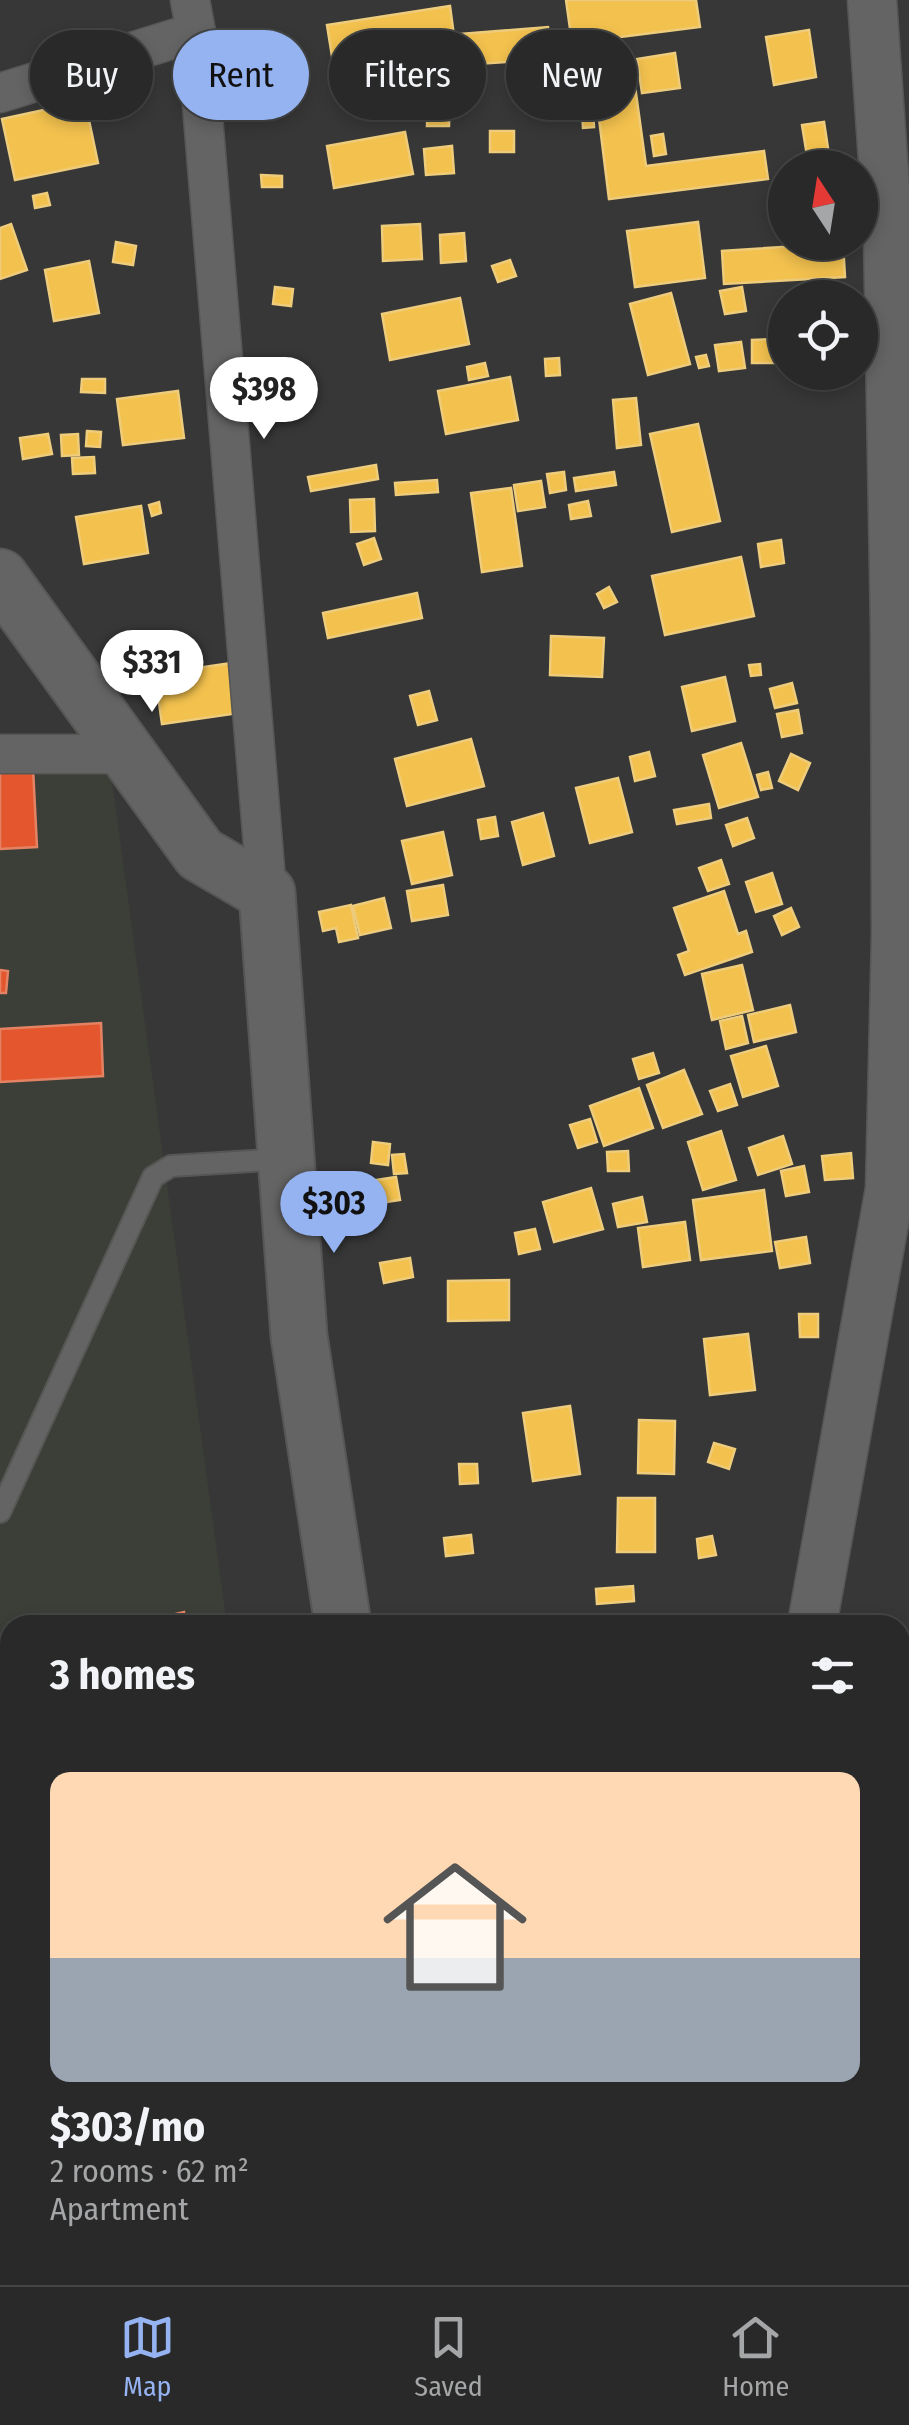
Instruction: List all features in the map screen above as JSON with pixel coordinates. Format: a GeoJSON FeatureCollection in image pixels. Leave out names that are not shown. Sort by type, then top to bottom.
{"type":"FeatureCollection","features":[{"type":"Feature","properties":{"kind":"main road"},"geometry":{"type":"LineString","coordinates":[[0,577],[200,854],[267,893],[283,1159],[299,1336],[342,1615]]}},
{"type":"Feature","properties":{"kind":"street"},"geometry":{"type":"LineString","coordinates":[[814,1615],[890,1189],[896,935],[894,590],[888,233],[872,0]]}},
{"type":"Feature","properties":{"kind":"street"},"geometry":{"type":"LineString","coordinates":[[0,93],[193,16],[267,893]]}},
{"type":"Feature","properties":{"kind":"street"},"geometry":{"type":"LineString","coordinates":[[0,754],[128,754]]}},
{"type":"Feature","properties":{"kind":"lane"},"geometry":{"type":"LineString","coordinates":[[0,1512],[152,1177],[170,1166],[283,1159]]}},
{"type":"Feature","properties":{"kind":"shaded area"},"geometry":{"type":"Polygon","coordinates":[[[109,759],[226,1615],[0,1615],[0,764],[109,759]]]}},
{"type":"Feature","properties":{"kind":"building: Homes"},"geometry":{"type":"Polygon","coordinates":[[[566,0],[696,0],[700,27],[637,35],[637,30],[570,30],[566,0]]]}},
{"type":"Feature","properties":{"kind":"building: Homes"},"geometry":{"type":"Polygon","coordinates":[[[450,6],[453,30],[329,30],[329,38],[327,25],[450,6]]]}},
{"type":"Feature","properties":{"kind":"building: Homes"},"geometry":{"type":"Polygon","coordinates":[[[506,30],[506,62],[486,63],[486,32],[506,30]]]}},
{"type":"Feature","properties":{"kind":"building: Homes"},"geometry":{"type":"Polygon","coordinates":[[[809,30],[816,77],[774,85],[766,37],[809,30]]]}},
{"type":"Feature","properties":{"kind":"building: Homes"},"geometry":{"type":"Polygon","coordinates":[[[675,53],[680,88],[642,93],[637,59],[675,53]]]}},
{"type":"Feature","properties":{"kind":"building: Homes"},"geometry":{"type":"Polygon","coordinates":[[[637,101],[646,166],[764,151],[768,179],[609,199],[599,120],[637,120],[637,101]]]}},
{"type":"Feature","properties":{"kind":"building: Homes"},"geometry":{"type":"Polygon","coordinates":[[[30,113],[30,120],[89,120],[98,163],[15,180],[2,119],[30,113]]]}},
{"type":"Feature","properties":{"kind":"building: Homes"},"geometry":{"type":"Polygon","coordinates":[[[427,120],[449,120],[449,126],[427,126],[427,120]]]}},
{"type":"Feature","properties":{"kind":"building: Homes"},"geometry":{"type":"Polygon","coordinates":[[[583,120],[594,120],[594,127],[583,128],[583,120]]]}},
{"type":"Feature","properties":{"kind":"building: Homes"},"geometry":{"type":"Polygon","coordinates":[[[824,122],[828,150],[806,150],[802,125],[824,122]]]}},
{"type":"Feature","properties":{"kind":"building: Homes"},"geometry":{"type":"Polygon","coordinates":[[[490,131],[514,131],[514,152],[490,152],[490,131]]]}},
{"type":"Feature","properties":{"kind":"building: Homes"},"geometry":{"type":"Polygon","coordinates":[[[405,132],[413,174],[334,188],[327,146],[405,132]]]}},
{"type":"Feature","properties":{"kind":"building: Homes"},"geometry":{"type":"Polygon","coordinates":[[[663,134],[666,154],[654,156],[651,136],[663,134]]]}},
{"type":"Feature","properties":{"kind":"building: Homes"},"geometry":{"type":"Polygon","coordinates":[[[452,146],[454,173],[426,175],[424,149],[452,146]]]}},
{"type":"Feature","properties":{"kind":"building: Homes"},"geometry":{"type":"Polygon","coordinates":[[[261,175],[282,176],[282,187],[262,187],[261,175]]]}},
{"type":"Feature","properties":{"kind":"building: Homes"},"geometry":{"type":"Polygon","coordinates":[[[47,193],[50,205],[35,208],[33,196],[47,193]]]}},
{"type":"Feature","properties":{"kind":"building: Homes"},"geometry":{"type":"Polygon","coordinates":[[[698,222],[705,278],[635,287],[627,231],[698,222]]]}},
{"type":"Feature","properties":{"kind":"building: Homes"},"geometry":{"type":"Polygon","coordinates":[[[11,224],[27,270],[0,279],[0,228],[11,224]]]}},
{"type":"Feature","properties":{"kind":"building: Homes"},"geometry":{"type":"Polygon","coordinates":[[[420,224],[422,259],[383,261],[382,226],[420,224]]]}},
{"type":"Feature","properties":{"kind":"building: Homes"},"geometry":{"type":"Polygon","coordinates":[[[464,233],[466,261],[441,263],[440,235],[464,233]]]}},
{"type":"Feature","properties":{"kind":"building: Homes"},"geometry":{"type":"Polygon","coordinates":[[[116,242],[136,246],[133,265],[113,262],[116,242]]]}},
{"type":"Feature","properties":{"kind":"building: Homes"},"geometry":{"type":"Polygon","coordinates":[[[768,248],[768,260],[844,260],[845,277],[724,284],[722,251],[768,248]]]}},
{"type":"Feature","properties":{"kind":"building: Homes"},"geometry":{"type":"Polygon","coordinates":[[[510,260],[516,276],[498,282],[492,266],[510,260]]]}},
{"type":"Feature","properties":{"kind":"building: Homes"},"geometry":{"type":"Polygon","coordinates":[[[89,261],[99,313],[54,321],[45,270],[89,261]]]}},
{"type":"Feature","properties":{"kind":"building: Homes"},"geometry":{"type":"Polygon","coordinates":[[[275,287],[293,289],[291,306],[273,304],[275,287]]]}},
{"type":"Feature","properties":{"kind":"building: Homes"},"geometry":{"type":"Polygon","coordinates":[[[742,287],[746,311],[725,314],[720,291],[742,287]]]}},
{"type":"Feature","properties":{"kind":"building: Homes"},"geometry":{"type":"Polygon","coordinates":[[[671,293],[690,364],[648,375],[630,304],[671,293]]]}},
{"type":"Feature","properties":{"kind":"building: Homes"},"geometry":{"type":"Polygon","coordinates":[[[460,298],[469,344],[390,360],[382,314],[460,298]]]}},
{"type":"Feature","properties":{"kind":"building: Homes"},"geometry":{"type":"Polygon","coordinates":[[[768,339],[768,363],[752,363],[752,340],[768,339]]]}},
{"type":"Feature","properties":{"kind":"building: Homes"},"geometry":{"type":"Polygon","coordinates":[[[741,342],[745,368],[719,371],[715,345],[741,342]]]}},
{"type":"Feature","properties":{"kind":"building: Homes"},"geometry":{"type":"Polygon","coordinates":[[[706,355],[709,366],[699,368],[696,357],[706,355]]]}},
{"type":"Feature","properties":{"kind":"building: Homes"},"geometry":{"type":"Polygon","coordinates":[[[559,358],[560,375],[546,376],[545,359],[559,358]]]}},
{"type":"Feature","properties":{"kind":"building: Homes"},"geometry":{"type":"Polygon","coordinates":[[[485,363],[488,376],[469,380],[467,367],[485,363]]]}},
{"type":"Feature","properties":{"kind":"building: Homes"},"geometry":{"type":"Polygon","coordinates":[[[510,377],[518,420],[446,434],[438,391],[510,377]]]}},
{"type":"Feature","properties":{"kind":"building: Homes"},"geometry":{"type":"Polygon","coordinates":[[[82,379],[105,379],[105,393],[81,392],[82,379]]]}},
{"type":"Feature","properties":{"kind":"building: Homes"},"geometry":{"type":"Polygon","coordinates":[[[178,391],[184,438],[123,445],[117,399],[178,391]]]}},
{"type":"Feature","properties":{"kind":"building: Homes"},"geometry":{"type":"Polygon","coordinates":[[[636,398],[641,445],[617,448],[613,400],[636,398]]]}},
{"type":"Feature","properties":{"kind":"building: Homes"},"geometry":{"type":"Polygon","coordinates":[[[698,424],[720,521],[672,532],[650,434],[698,424]]]}},
{"type":"Feature","properties":{"kind":"building: Homes"},"geometry":{"type":"Polygon","coordinates":[[[87,431],[101,432],[100,447],[86,446],[87,431]]]}},
{"type":"Feature","properties":{"kind":"building: Homes"},"geometry":{"type":"Polygon","coordinates":[[[48,434],[52,454],[23,459],[20,438],[48,434]]]}},
{"type":"Feature","properties":{"kind":"building: Homes"},"geometry":{"type":"Polygon","coordinates":[[[78,434],[79,455],[62,456],[61,435],[78,434]]]}},
{"type":"Feature","properties":{"kind":"building: Homes"},"geometry":{"type":"Polygon","coordinates":[[[94,457],[95,473],[73,474],[72,458],[94,457]]]}},
{"type":"Feature","properties":{"kind":"building: Homes"},"geometry":{"type":"Polygon","coordinates":[[[376,465],[378,479],[311,491],[308,477],[376,465]]]}},
{"type":"Feature","properties":{"kind":"building: Homes"},"geometry":{"type":"Polygon","coordinates":[[[564,472],[566,490],[550,493],[547,474],[564,472]]]}},
{"type":"Feature","properties":{"kind":"building: Homes"},"geometry":{"type":"Polygon","coordinates":[[[614,472],[616,485],[576,491],[574,478],[614,472]]]}},
{"type":"Feature","properties":{"kind":"building: Homes"},"geometry":{"type":"Polygon","coordinates":[[[437,480],[438,492],[396,495],[395,483],[437,480]]]}},
{"type":"Feature","properties":{"kind":"building: Homes"},"geometry":{"type":"Polygon","coordinates":[[[541,481],[545,507],[518,511],[514,485],[541,481]]]}},
{"type":"Feature","properties":{"kind":"building: Homes"},"geometry":{"type":"Polygon","coordinates":[[[511,488],[522,566],[482,572],[471,493],[511,488]]]}},
{"type":"Feature","properties":{"kind":"building: Homes"},"geometry":{"type":"Polygon","coordinates":[[[374,499],[375,531],[351,532],[350,500],[374,499]]]}},
{"type":"Feature","properties":{"kind":"building: Homes"},"geometry":{"type":"Polygon","coordinates":[[[588,501],[591,516],[571,519],[569,505],[588,501]]]}},
{"type":"Feature","properties":{"kind":"building: Homes"},"geometry":{"type":"Polygon","coordinates":[[[159,502],[161,513],[152,516],[149,505],[159,502]]]}},
{"type":"Feature","properties":{"kind":"building: Homes"},"geometry":{"type":"Polygon","coordinates":[[[141,506],[148,553],[84,564],[76,517],[141,506]]]}},
{"type":"Feature","properties":{"kind":"building: Homes"},"geometry":{"type":"Polygon","coordinates":[[[374,538],[381,559],[364,565],[357,544],[374,538]]]}},
{"type":"Feature","properties":{"kind":"building: Homes"},"geometry":{"type":"Polygon","coordinates":[[[781,540],[784,563],[761,567],[758,544],[781,540]]]}},
{"type":"Feature","properties":{"kind":"building: Homes"},"geometry":{"type":"Polygon","coordinates":[[[741,557],[754,616],[665,635],[652,576],[741,557]]]}},
{"type":"Feature","properties":{"kind":"building: Homes"},"geometry":{"type":"Polygon","coordinates":[[[609,587],[617,602],[604,608],[597,594],[609,587]]]}},
{"type":"Feature","properties":{"kind":"building: Homes"},"geometry":{"type":"Polygon","coordinates":[[[417,593],[422,618],[328,638],[323,613],[417,593]]]}},
{"type":"Feature","properties":{"kind":"building: Homes"},"geometry":{"type":"Polygon","coordinates":[[[551,636],[604,638],[602,677],[550,675],[551,636]]]}},
{"type":"Feature","properties":{"kind":"building: Homes"},"geometry":{"type":"Polygon","coordinates":[[[232,663],[239,713],[162,724],[155,674],[232,663]]]}},
{"type":"Feature","properties":{"kind":"building: Homes"},"geometry":{"type":"Polygon","coordinates":[[[760,664],[761,675],[751,676],[749,665],[760,664]]]}},
{"type":"Feature","properties":{"kind":"building: Homes"},"geometry":{"type":"Polygon","coordinates":[[[725,677],[735,721],[692,731],[682,687],[725,677]]]}},
{"type":"Feature","properties":{"kind":"building: Homes"},"geometry":{"type":"Polygon","coordinates":[[[792,683],[797,703],[775,708],[770,689],[792,683]]]}},
{"type":"Feature","properties":{"kind":"building: Homes"},"geometry":{"type":"Polygon","coordinates":[[[429,691],[437,720],[418,725],[410,696],[429,691]]]}},
{"type":"Feature","properties":{"kind":"building: Homes"},"geometry":{"type":"Polygon","coordinates":[[[798,710],[802,733],[782,737],[777,714],[798,710]]]}},
{"type":"Feature","properties":{"kind":"building: Homes"},"geometry":{"type":"Polygon","coordinates":[[[471,739],[484,786],[407,806],[395,759],[471,739]]]}},
{"type":"Feature","properties":{"kind":"building: Homes"},"geometry":{"type":"Polygon","coordinates":[[[741,743],[758,797],[719,808],[703,755],[741,743]]]}},
{"type":"Feature","properties":{"kind":"building: Homes"},"geometry":{"type":"Polygon","coordinates":[[[649,752],[655,776],[635,781],[630,757],[649,752]]]}},
{"type":"Feature","properties":{"kind":"building: Homes"},"geometry":{"type":"Polygon","coordinates":[[[791,754],[810,763],[798,790],[779,781],[791,754]]]}},
{"type":"Feature","properties":{"kind":"building: Homes"},"geometry":{"type":"Polygon","coordinates":[[[768,772],[772,788],[761,790],[757,775],[768,772]]]}},
{"type":"Feature","properties":{"kind":"building: Homes"},"geometry":{"type":"Polygon","coordinates":[[[618,778],[632,832],[590,843],[576,788],[618,778]]]}},
{"type":"Feature","properties":{"kind":"building: Homes"},"geometry":{"type":"Polygon","coordinates":[[[709,804],[711,818],[677,824],[674,810],[709,804]]]}},
{"type":"Feature","properties":{"kind":"building: Homes"},"geometry":{"type":"Polygon","coordinates":[[[543,813],[554,856],[523,865],[512,822],[543,813]]]}},
{"type":"Feature","properties":{"kind":"building: Homes"},"geometry":{"type":"Polygon","coordinates":[[[495,817],[498,836],[481,839],[478,820],[495,817]]]}},
{"type":"Feature","properties":{"kind":"building: Homes"},"geometry":{"type":"Polygon","coordinates":[[[747,818],[754,838],[733,846],[726,825],[747,818]]]}},
{"type":"Feature","properties":{"kind":"building: Homes"},"geometry":{"type":"Polygon","coordinates":[[[443,832],[452,875],[412,884],[402,841],[443,832]]]}},
{"type":"Feature","properties":{"kind":"building: Homes"},"geometry":{"type":"Polygon","coordinates":[[[721,860],[729,884],[708,891],[699,868],[721,860]]]}},
{"type":"Feature","properties":{"kind":"building: Homes"},"geometry":{"type":"Polygon","coordinates":[[[772,873],[782,904],[756,912],[746,882],[772,873]]]}},
{"type":"Feature","properties":{"kind":"building: Homes"},"geometry":{"type":"Polygon","coordinates":[[[443,885],[448,915],[412,921],[407,891],[443,885]]]}},
{"type":"Feature","properties":{"kind":"building: Homes"},"geometry":{"type":"Polygon","coordinates":[[[724,891],[738,934],[746,931],[752,952],[685,975],[678,955],[689,951],[674,908],[724,891]]]}},
{"type":"Feature","properties":{"kind":"building: Homes"},"geometry":{"type":"Polygon","coordinates":[[[384,898],[391,928],[360,935],[353,906],[384,898]]]}},
{"type":"Feature","properties":{"kind":"building: Homes"},"geometry":{"type":"Polygon","coordinates":[[[351,905],[358,938],[339,942],[336,928],[323,931],[319,912],[351,905]]]}},
{"type":"Feature","properties":{"kind":"building: Homes"},"geometry":{"type":"Polygon","coordinates":[[[791,908],[799,927],[782,935],[774,916],[791,908]]]}},
{"type":"Feature","properties":{"kind":"building: Homes"},"geometry":{"type":"Polygon","coordinates":[[[742,965],[753,1010],[712,1020],[702,974],[742,965]]]}},
{"type":"Feature","properties":{"kind":"building: Homes"},"geometry":{"type":"Polygon","coordinates":[[[790,1005],[796,1032],[754,1042],[748,1015],[790,1005]]]}},
{"type":"Feature","properties":{"kind":"building: Homes"},"geometry":{"type":"Polygon","coordinates":[[[742,1016],[748,1043],[726,1049],[720,1021],[742,1016]]]}},
{"type":"Feature","properties":{"kind":"building: Homes"},"geometry":{"type":"Polygon","coordinates":[[[766,1046],[778,1086],[743,1097],[731,1056],[766,1046]]]}},
{"type":"Feature","properties":{"kind":"building: Homes"},"geometry":{"type":"Polygon","coordinates":[[[653,1053],[659,1073],[639,1079],[633,1059],[653,1053]]]}},
{"type":"Feature","properties":{"kind":"building: Homes"},"geometry":{"type":"Polygon","coordinates":[[[684,1070],[702,1114],[663,1128],[647,1085],[684,1070]]]}},
{"type":"Feature","properties":{"kind":"building: Homes"},"geometry":{"type":"Polygon","coordinates":[[[730,1084],[737,1105],[718,1111],[710,1091],[730,1084]]]}},
{"type":"Feature","properties":{"kind":"building: Homes"},"geometry":{"type":"Polygon","coordinates":[[[639,1088],[653,1128],[604,1146],[590,1106],[639,1088]]]}},
{"type":"Feature","properties":{"kind":"building: Homes"},"geometry":{"type":"Polygon","coordinates":[[[590,1119],[597,1142],[578,1148],[570,1125],[590,1119]]]}},
{"type":"Feature","properties":{"kind":"building: Homes"},"geometry":{"type":"Polygon","coordinates":[[[721,1131],[736,1180],[703,1190],[688,1142],[721,1131]]]}},
{"type":"Feature","properties":{"kind":"building: Homes"},"geometry":{"type":"Polygon","coordinates":[[[783,1136],[792,1164],[758,1175],[749,1148],[783,1136]]]}},
{"type":"Feature","properties":{"kind":"building: Homes"},"geometry":{"type":"Polygon","coordinates":[[[373,1142],[390,1144],[388,1165],[371,1163],[373,1142]]]}},
{"type":"Feature","properties":{"kind":"building: Homes"},"geometry":{"type":"Polygon","coordinates":[[[628,1151],[629,1171],[608,1171],[607,1152],[628,1151]]]}},
{"type":"Feature","properties":{"kind":"building: Homes"},"geometry":{"type":"Polygon","coordinates":[[[851,1153],[853,1178],[825,1180],[822,1156],[851,1153]]]}},
{"type":"Feature","properties":{"kind":"building: Homes"},"geometry":{"type":"Polygon","coordinates":[[[404,1154],[407,1173],[394,1174],[392,1155],[404,1154]]]}},
{"type":"Feature","properties":{"kind":"building: Homes"},"geometry":{"type":"Polygon","coordinates":[[[804,1166],[809,1192],[786,1196],[781,1171],[804,1166]]]}},
{"type":"Feature","properties":{"kind":"building: Homes"},"geometry":{"type":"Polygon","coordinates":[[[396,1177],[400,1200],[366,1205],[363,1182],[396,1177]]]}},
{"type":"Feature","properties":{"kind":"building: Homes"},"geometry":{"type":"Polygon","coordinates":[[[591,1188],[603,1229],[554,1242],[543,1202],[591,1188]]]}},
{"type":"Feature","properties":{"kind":"building: Homes"},"geometry":{"type":"Polygon","coordinates":[[[764,1190],[772,1251],[701,1260],[693,1200],[764,1190]]]}},
{"type":"Feature","properties":{"kind":"building: Homes"},"geometry":{"type":"Polygon","coordinates":[[[642,1197],[647,1222],[618,1227],[613,1204],[642,1197]]]}},
{"type":"Feature","properties":{"kind":"building: Homes"},"geometry":{"type":"Polygon","coordinates":[[[685,1222],[690,1260],[643,1267],[638,1228],[685,1222]]]}},
{"type":"Feature","properties":{"kind":"building: Homes"},"geometry":{"type":"Polygon","coordinates":[[[535,1229],[540,1249],[519,1254],[515,1233],[535,1229]]]}},
{"type":"Feature","properties":{"kind":"building: Homes"},"geometry":{"type":"Polygon","coordinates":[[[806,1237],[810,1263],[780,1268],[775,1242],[806,1237]]]}},
{"type":"Feature","properties":{"kind":"building: Homes"},"geometry":{"type":"Polygon","coordinates":[[[410,1258],[413,1277],[384,1283],[380,1263],[410,1258]]]}},
{"type":"Feature","properties":{"kind":"building: Homes"},"geometry":{"type":"Polygon","coordinates":[[[509,1280],[509,1320],[448,1321],[448,1281],[509,1280]]]}},
{"type":"Feature","properties":{"kind":"building: Homes"},"geometry":{"type":"Polygon","coordinates":[[[799,1314],[818,1314],[818,1337],[800,1337],[799,1314]]]}},
{"type":"Feature","properties":{"kind":"building: Homes"},"geometry":{"type":"Polygon","coordinates":[[[748,1334],[755,1390],[710,1395],[704,1339],[748,1334]]]}},
{"type":"Feature","properties":{"kind":"building: Homes"},"geometry":{"type":"Polygon","coordinates":[[[570,1406],[580,1474],[533,1481],[523,1413],[570,1406]]]}},
{"type":"Feature","properties":{"kind":"building: Homes"},"geometry":{"type":"Polygon","coordinates":[[[639,1420],[675,1421],[674,1474],[638,1473],[639,1420]]]}},
{"type":"Feature","properties":{"kind":"building: Homes"},"geometry":{"type":"Polygon","coordinates":[[[714,1443],[735,1449],[729,1469],[708,1462],[714,1443]]]}},
{"type":"Feature","properties":{"kind":"building: Homes"},"geometry":{"type":"Polygon","coordinates":[[[459,1464],[477,1464],[478,1483],[460,1484],[459,1464]]]}},
{"type":"Feature","properties":{"kind":"building: Homes"},"geometry":{"type":"Polygon","coordinates":[[[618,1498],[655,1498],[655,1552],[617,1552],[618,1498]]]}},
{"type":"Feature","properties":{"kind":"building: Homes"},"geometry":{"type":"Polygon","coordinates":[[[471,1535],[473,1553],[446,1556],[444,1538],[471,1535]]]}},
{"type":"Feature","properties":{"kind":"building: Homes"},"geometry":{"type":"Polygon","coordinates":[[[712,1536],[716,1555],[699,1558],[697,1539],[712,1536]]]}},
{"type":"Feature","properties":{"kind":"building: Homes"},"geometry":{"type":"Polygon","coordinates":[[[633,1586],[634,1601],[597,1604],[596,1589],[633,1586]]]}},
{"type":"Feature","properties":{"kind":"building: Shops"},"geometry":{"type":"Polygon","coordinates":[[[33,768],[37,847],[0,849],[0,769],[33,768]]]}},
{"type":"Feature","properties":{"kind":"building: Shops"},"geometry":{"type":"Polygon","coordinates":[[[0,970],[8,971],[6,993],[0,993],[0,970]]]}},
{"type":"Feature","properties":{"kind":"building: Shops"},"geometry":{"type":"Polygon","coordinates":[[[101,1023],[103,1076],[0,1082],[0,1029],[101,1023]]]}}]}
